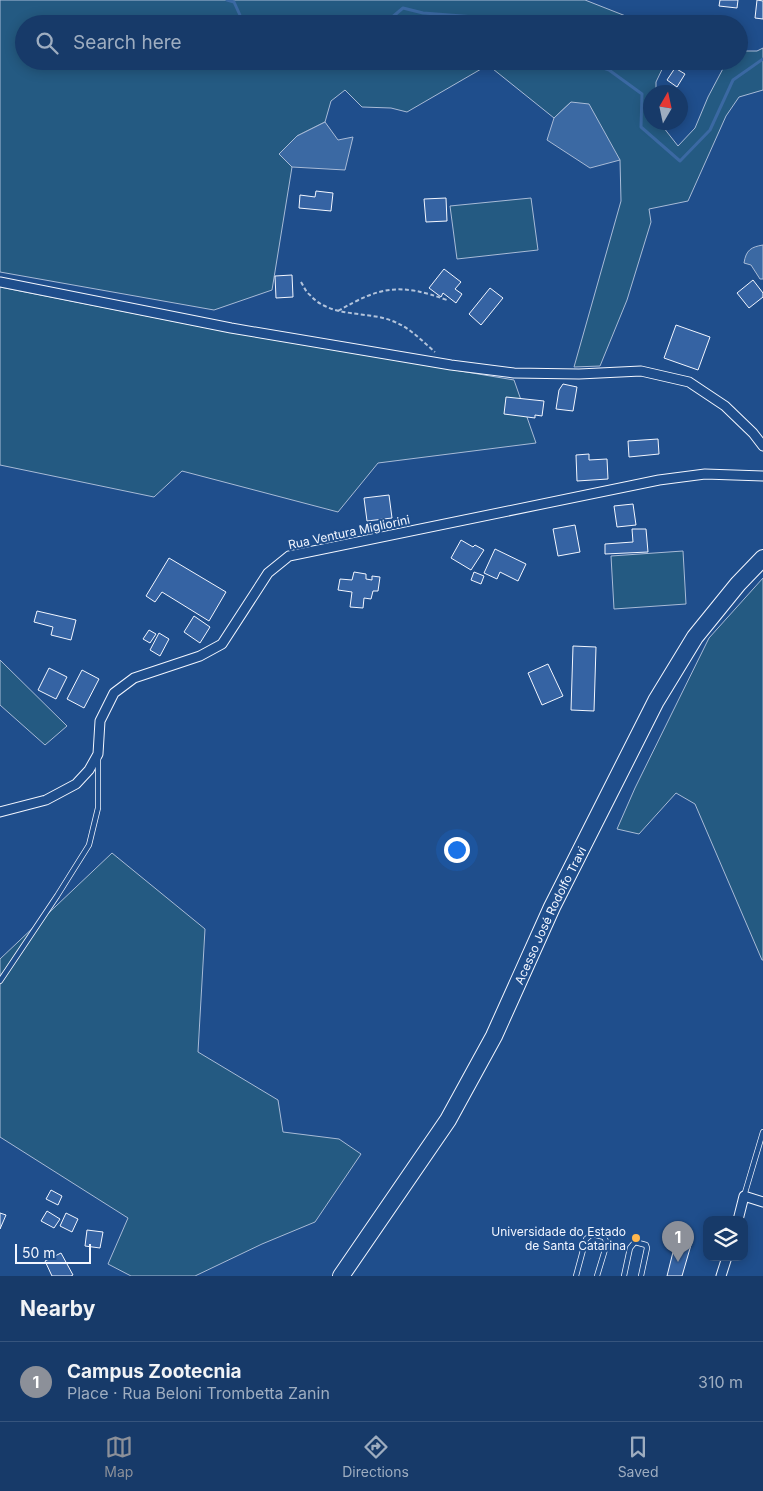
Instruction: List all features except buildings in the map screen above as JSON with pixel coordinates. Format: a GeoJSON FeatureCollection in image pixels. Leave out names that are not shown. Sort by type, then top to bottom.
{"type":"FeatureCollection","features":[{"type":"Feature","properties":{"kind":"highway","name":"Acesso José Rodolfo Travi"},"geometry":{"type":"LineString","coordinates":[[340,1276],[448,1120],[494,1036],[552,907],[656,701],[695,637],[738,584],[763,558]]}},
{"type":"Feature","properties":{"kind":"street"},"geometry":{"type":"LineString","coordinates":[[0,282],[231,328],[451,365],[514,373],[579,374],[641,371],[689,382],[725,406],[753,433],[763,446]]}},
{"type":"Feature","properties":{"kind":"street","name":"Rua Ventura Migliorini"},"geometry":{"type":"LineString","coordinates":[[0,812],[46,800],[76,784],[89,770],[98,754],[100,722],[114,693],[134,678],[200,656],[222,644],[268,573],[289,556],[659,480],[706,474],[763,476]]}},
{"type":"Feature","properties":{"kind":"street"},"geometry":{"type":"LineString","coordinates":[[739,1216],[744,1196],[763,1202]]}},
{"type":"Feature","properties":{"kind":"street"},"geometry":{"type":"LineString","coordinates":[[721,1276],[726,1261]]}},
{"type":"Feature","properties":{"kind":"lane"},"geometry":{"type":"LineString","coordinates":[[0,980],[57,896],[88,845],[98,808],[98,754]]}},
{"type":"Feature","properties":{"kind":"lane"},"geometry":{"type":"LineString","coordinates":[[744,1196],[763,1132]]}},
{"type":"Feature","properties":{"kind":"lane"},"geometry":{"type":"LineString","coordinates":[[576,1276],[586,1239],[592,1234],[604,1237],[607,1243],[598,1276]]}},
{"type":"Feature","properties":{"kind":"lane"},"geometry":{"type":"LineString","coordinates":[[624,1276],[630,1248],[635,1242],[646,1245],[647,1248],[641,1276]]}},
{"type":"Feature","properties":{"kind":"path"},"geometry":{"type":"LineString","coordinates":[[301,282],[310,296],[326,306],[338,311],[393,321],[407,328],[451,365]]}},
{"type":"Feature","properties":{"kind":"path"},"geometry":{"type":"LineString","coordinates":[[338,311],[364,296],[386,290],[407,289],[424,292],[447,300]]}},
{"type":"Feature","properties":{"kind":"shaded area"},"geometry":{"type":"Polygon","coordinates":[[[0,0],[585,0],[623,15],[15,15],[15,70],[479,70],[407,112],[391,108],[362,107],[345,90],[331,101],[325,122],[297,136],[279,154],[292,167],[272,290],[214,310],[0,272],[0,0]]]}},
{"type":"Feature","properties":{"kind":"shaded area"},"geometry":{"type":"Polygon","coordinates":[[[763,48],[763,90],[739,97],[726,116],[688,201],[649,209],[651,222],[627,300],[600,366],[574,367],[621,201],[620,160],[571,102],[554,118],[494,70],[662,70],[656,85],[643,85],[643,130],[665,130],[678,146],[695,128],[722,70],[748,70],[748,51],[757,51],[763,48]]]}},
{"type":"Feature","properties":{"kind":"shaded area"},"geometry":{"type":"Polygon","coordinates":[[[571,102],[589,104],[620,160],[590,168],[547,140],[554,118],[571,102]]]}},
{"type":"Feature","properties":{"kind":"shaded area"},"geometry":{"type":"Polygon","coordinates":[[[325,122],[338,140],[353,137],[345,170],[292,167],[279,154],[297,136],[325,122]]]}},
{"type":"Feature","properties":{"kind":"shaded area"},"geometry":{"type":"Polygon","coordinates":[[[531,198],[538,250],[457,259],[450,206],[531,198]]]}},
{"type":"Feature","properties":{"kind":"shaded area"},"geometry":{"type":"Polygon","coordinates":[[[763,245],[763,279],[760,279],[751,265],[744,263],[746,255],[750,250],[763,245]]]}},
{"type":"Feature","properties":{"kind":"shaded area"},"geometry":{"type":"Polygon","coordinates":[[[0,287],[228,332],[514,380],[536,443],[378,463],[338,512],[182,471],[154,497],[0,465],[0,287]]]}},
{"type":"Feature","properties":{"kind":"shaded area"},"geometry":{"type":"Polygon","coordinates":[[[683,551],[686,604],[614,609],[611,556],[683,551]]]}},
{"type":"Feature","properties":{"kind":"shaded area"},"geometry":{"type":"Polygon","coordinates":[[[763,578],[762,960],[695,804],[676,793],[639,834],[617,829],[635,788],[709,638],[763,578]]]}},
{"type":"Feature","properties":{"kind":"shaded area"},"geometry":{"type":"Polygon","coordinates":[[[0,660],[67,726],[45,745],[0,705],[0,660]]]}},
{"type":"Feature","properties":{"kind":"shaded area"},"geometry":{"type":"Polygon","coordinates":[[[112,853],[205,929],[198,1052],[278,1100],[283,1132],[339,1139],[361,1154],[315,1222],[262,1244],[195,1276],[131,1276],[108,1264],[128,1218],[0,1137],[0,959],[112,853]]]}},
{"type":"Feature","properties":{"kind":"waterway"},"geometry":{"type":"LineString","coordinates":[[227,0],[234,2],[240,15]]}},
{"type":"Feature","properties":{"kind":"waterway"},"geometry":{"type":"LineString","coordinates":[[395,15],[403,8],[423,13],[449,15]]}},
{"type":"Feature","properties":{"kind":"waterway"},"geometry":{"type":"LineString","coordinates":[[748,70],[763,59]]}},
{"type":"Feature","properties":{"kind":"waterway"},"geometry":{"type":"LineString","coordinates":[[609,70],[642,94],[641,127],[680,161],[710,130],[733,80],[747,70]]}},
{"type":"Feature","properties":{"kind":"place","name":"Universidade do Estado de Santa Catarina"},"geometry":{"type":"Point","coordinates":[636,1238]}},
{"type":"Feature","properties":{"kind":"place","name":"Campus Zootecnia"},"geometry":{"type":"Point","coordinates":[678,1262]}}]}
